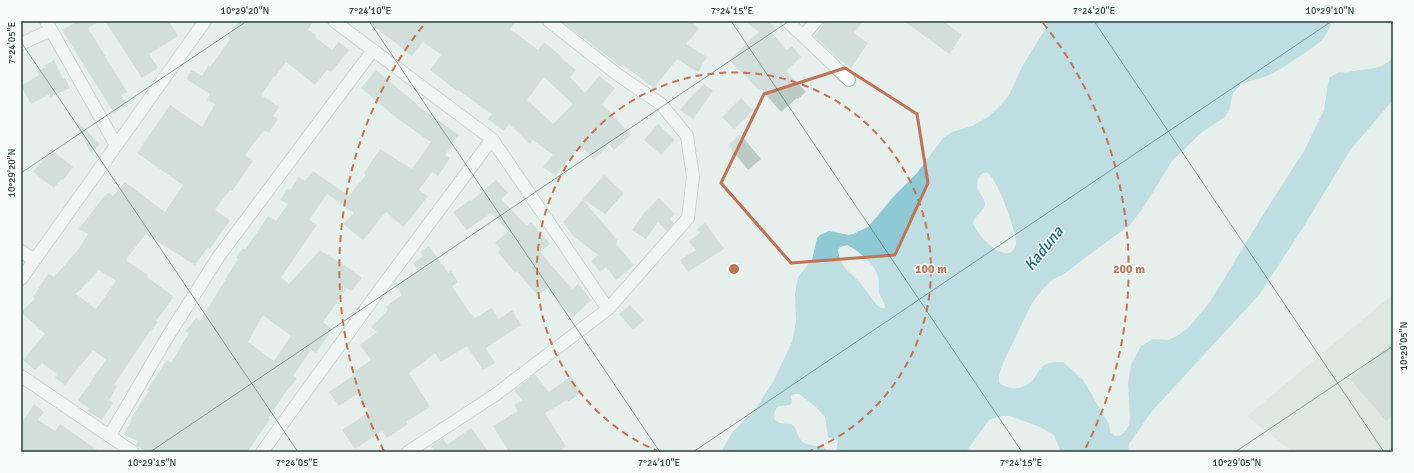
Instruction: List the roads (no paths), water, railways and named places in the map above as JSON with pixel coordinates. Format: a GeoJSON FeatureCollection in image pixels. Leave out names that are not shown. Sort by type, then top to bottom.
{"type":"FeatureCollection","features":[{"type":"Feature","properties":{"kind":"street"},"geometry":{"type":"LineString","coordinates":[[21,279],[205,21]]}},
{"type":"Feature","properties":{"kind":"street"},"geometry":{"type":"LineString","coordinates":[[334,21],[492,139],[608,309]]}},
{"type":"Feature","properties":{"kind":"street"},"geometry":{"type":"LineString","coordinates":[[408,452],[495,394],[608,309],[688,218],[693,176],[687,136],[660,104],[618,75],[549,21]]}},
{"type":"Feature","properties":{"kind":"street"},"geometry":{"type":"LineString","coordinates":[[787,21],[849,80]]}},
{"type":"Feature","properties":{"kind":"street"},"geometry":{"type":"LineString","coordinates":[[802,35],[816,21]]}},
{"type":"Feature","properties":{"kind":"street"},"geometry":{"type":"LineString","coordinates":[[21,44],[49,26],[116,145]]}},
{"type":"Feature","properties":{"kind":"street"},"geometry":{"type":"LineString","coordinates":[[110,435],[168,336],[218,256],[373,50]]}},
{"type":"Feature","properties":{"kind":"street"},"geometry":{"type":"LineString","coordinates":[[262,452],[381,288],[492,139]]}},
{"type":"Feature","properties":{"kind":"street"},"geometry":{"type":"LineString","coordinates":[[21,251],[34,260]]}},
{"type":"Feature","properties":{"kind":"street"},"geometry":{"type":"LineString","coordinates":[[21,376],[133,452]]}},
{"type":"Feature","properties":{"kind":"water","name":"Kaduna"},"geometry":{"type":"Polygon","coordinates":[[[1047,21],[1332,21],[1322,40],[1312,48],[1267,76],[1241,84],[1233,93],[1229,110],[1225,117],[1202,132],[1172,161],[1143,208],[1129,226],[1064,274],[1052,280],[1032,303],[1003,363],[999,375],[999,383],[1003,386],[1012,388],[1025,386],[1033,380],[1044,365],[1063,362],[1083,380],[1109,424],[1110,432],[1115,436],[1121,435],[1129,425],[1128,383],[1131,365],[1141,346],[1153,339],[1168,340],[1177,336],[1188,328],[1210,302],[1304,151],[1324,110],[1329,78],[1339,72],[1370,69],[1380,66],[1385,64],[1393,57],[1393,100],[1351,149],[1259,295],[1152,411],[1129,444],[1128,452],[1061,452],[1054,435],[1040,427],[1010,416],[1001,416],[989,420],[966,452],[836,452],[838,440],[829,438],[825,417],[816,407],[799,394],[794,394],[791,396],[792,403],[790,405],[777,407],[774,416],[776,422],[791,424],[804,443],[825,448],[828,452],[721,452],[732,433],[756,408],[773,382],[792,342],[796,321],[795,294],[798,277],[812,260],[817,238],[829,231],[849,235],[868,227],[895,195],[917,173],[943,138],[952,132],[972,126],[988,117],[998,108],[1009,95],[1023,65],[1046,27],[1047,21]],[[983,173],[979,177],[977,186],[984,200],[985,206],[975,218],[973,223],[975,228],[988,244],[999,251],[1010,253],[1013,251],[1016,242],[1010,217],[993,178],[988,173],[983,173]],[[847,245],[840,247],[838,250],[843,265],[860,283],[877,305],[881,308],[885,308],[884,302],[879,293],[879,279],[874,267],[861,254],[847,245]]]}}]}
